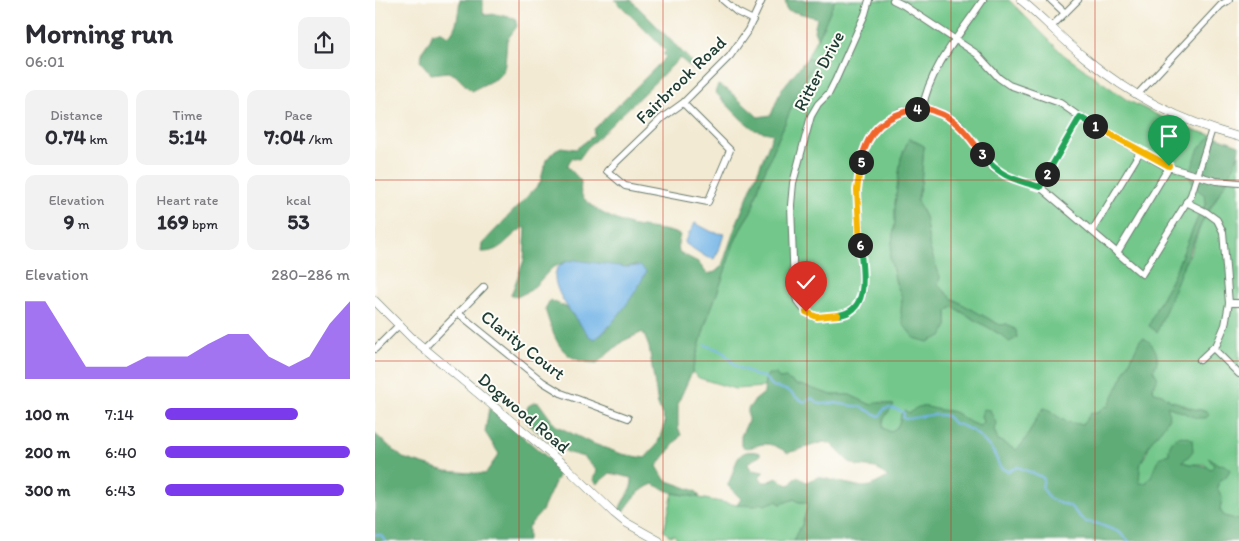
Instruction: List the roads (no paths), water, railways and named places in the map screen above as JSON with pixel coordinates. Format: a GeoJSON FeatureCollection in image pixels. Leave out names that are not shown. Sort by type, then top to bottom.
{"type":"FeatureCollection","features":[{"type":"Feature","properties":{"kind":"street"},"geometry":{"type":"LineString","coordinates":[[723,0],[737,12],[753,20]]}},
{"type":"Feature","properties":{"kind":"street","name":"Fairbrook Road"},"geometry":{"type":"LineString","coordinates":[[683,103],[730,150],[708,202],[625,186],[607,171],[662,118],[683,103],[730,56],[742,40],[762,0]]}},
{"type":"Feature","properties":{"kind":"street","name":"Ritter Drive"},"geometry":{"type":"LineString","coordinates":[[869,0],[836,79],[829,93],[811,116],[793,183],[791,205],[794,287],[797,301],[806,312],[817,317],[846,314],[859,303],[863,292],[857,190],[863,151],[870,136],[881,123],[900,112],[923,107]]}},
{"type":"Feature","properties":{"kind":"street"},"geometry":{"type":"LineString","coordinates":[[893,0],[977,54],[999,78],[1009,85],[1060,103],[1140,152],[1169,166],[1216,180],[1239,184]]}},
{"type":"Feature","properties":{"kind":"street"},"geometry":{"type":"LineString","coordinates":[[983,0],[937,69],[925,94],[923,107],[943,114],[959,124],[993,168],[1011,178],[1040,187],[1142,274],[1191,195],[1212,129]]}},
{"type":"Feature","properties":{"kind":"street"},"geometry":{"type":"LineString","coordinates":[[1021,0],[1082,56],[1137,96],[1175,116],[1239,137]]}},
{"type":"Feature","properties":{"kind":"street"},"geometry":{"type":"LineString","coordinates":[[1051,0],[1065,13]]}},
{"type":"Feature","properties":{"kind":"street"},"geometry":{"type":"LineString","coordinates":[[1051,27],[1078,0]]}},
{"type":"Feature","properties":{"kind":"street"},"geometry":{"type":"LineString","coordinates":[[1137,96],[1221,4],[1229,0]]}},
{"type":"Feature","properties":{"kind":"street"},"geometry":{"type":"LineString","coordinates":[[1040,187],[1080,117]]}},
{"type":"Feature","properties":{"kind":"street"},"geometry":{"type":"LineString","coordinates":[[1092,231],[1140,152]]}},
{"type":"Feature","properties":{"kind":"street"},"geometry":{"type":"LineString","coordinates":[[1117,252],[1169,166]]}},
{"type":"Feature","properties":{"kind":"street"},"geometry":{"type":"LineString","coordinates":[[1186,202],[1217,220],[1223,232],[1229,303],[1225,324],[1217,344],[1200,360]]}},
{"type":"Feature","properties":{"kind":"street","name":"Clarity Court"},"geometry":{"type":"LineString","coordinates":[[423,348],[484,287]]}},
{"type":"Feature","properties":{"kind":"street","name":"Dogwood Road"},"geometry":{"type":"LineString","coordinates":[[375,301],[423,348],[564,465],[620,519],[659,541]]}},
{"type":"Feature","properties":{"kind":"street"},"geometry":{"type":"LineString","coordinates":[[1229,303],[1239,303]]}},
{"type":"Feature","properties":{"kind":"street","name":"Clarity Court"},"geometry":{"type":"LineString","coordinates":[[459,313],[543,382],[561,393],[627,418]]}},
{"type":"Feature","properties":{"kind":"street"},"geometry":{"type":"LineString","coordinates":[[375,349],[399,325]]}},
{"type":"Feature","properties":{"kind":"street"},"geometry":{"type":"LineString","coordinates":[[1213,348],[1239,374]]}},
{"type":"Feature","properties":{"kind":"water"},"geometry":{"type":"Polygon","coordinates":[[[695,223],[712,232],[724,234],[714,259],[706,257],[686,244],[685,241],[695,223]]]}},
{"type":"Feature","properties":{"kind":"water"},"geometry":{"type":"Polygon","coordinates":[[[575,260],[626,267],[640,266],[646,271],[624,308],[595,339],[590,337],[567,307],[556,283],[556,272],[562,264],[575,260]]]}},
{"type":"Feature","properties":{"kind":"waterway"},"geometry":{"type":"LineString","coordinates":[[705,345],[722,351],[737,367],[753,375],[764,377],[773,386],[789,391],[805,402],[812,398],[820,404],[835,403],[861,407],[879,416],[884,409],[889,408],[900,410],[904,413],[903,417],[905,419],[931,415],[947,416],[953,423],[966,427],[979,436],[992,450],[1001,468],[1008,471],[1018,467],[1042,477],[1044,479],[1042,487],[1050,499],[1070,506],[1086,522],[1096,523],[1119,532],[1129,541]]}},
{"type":"Feature","properties":{"kind":"waterway"},"geometry":{"type":"LineString","coordinates":[[375,534],[381,535],[385,541]]}}]}
